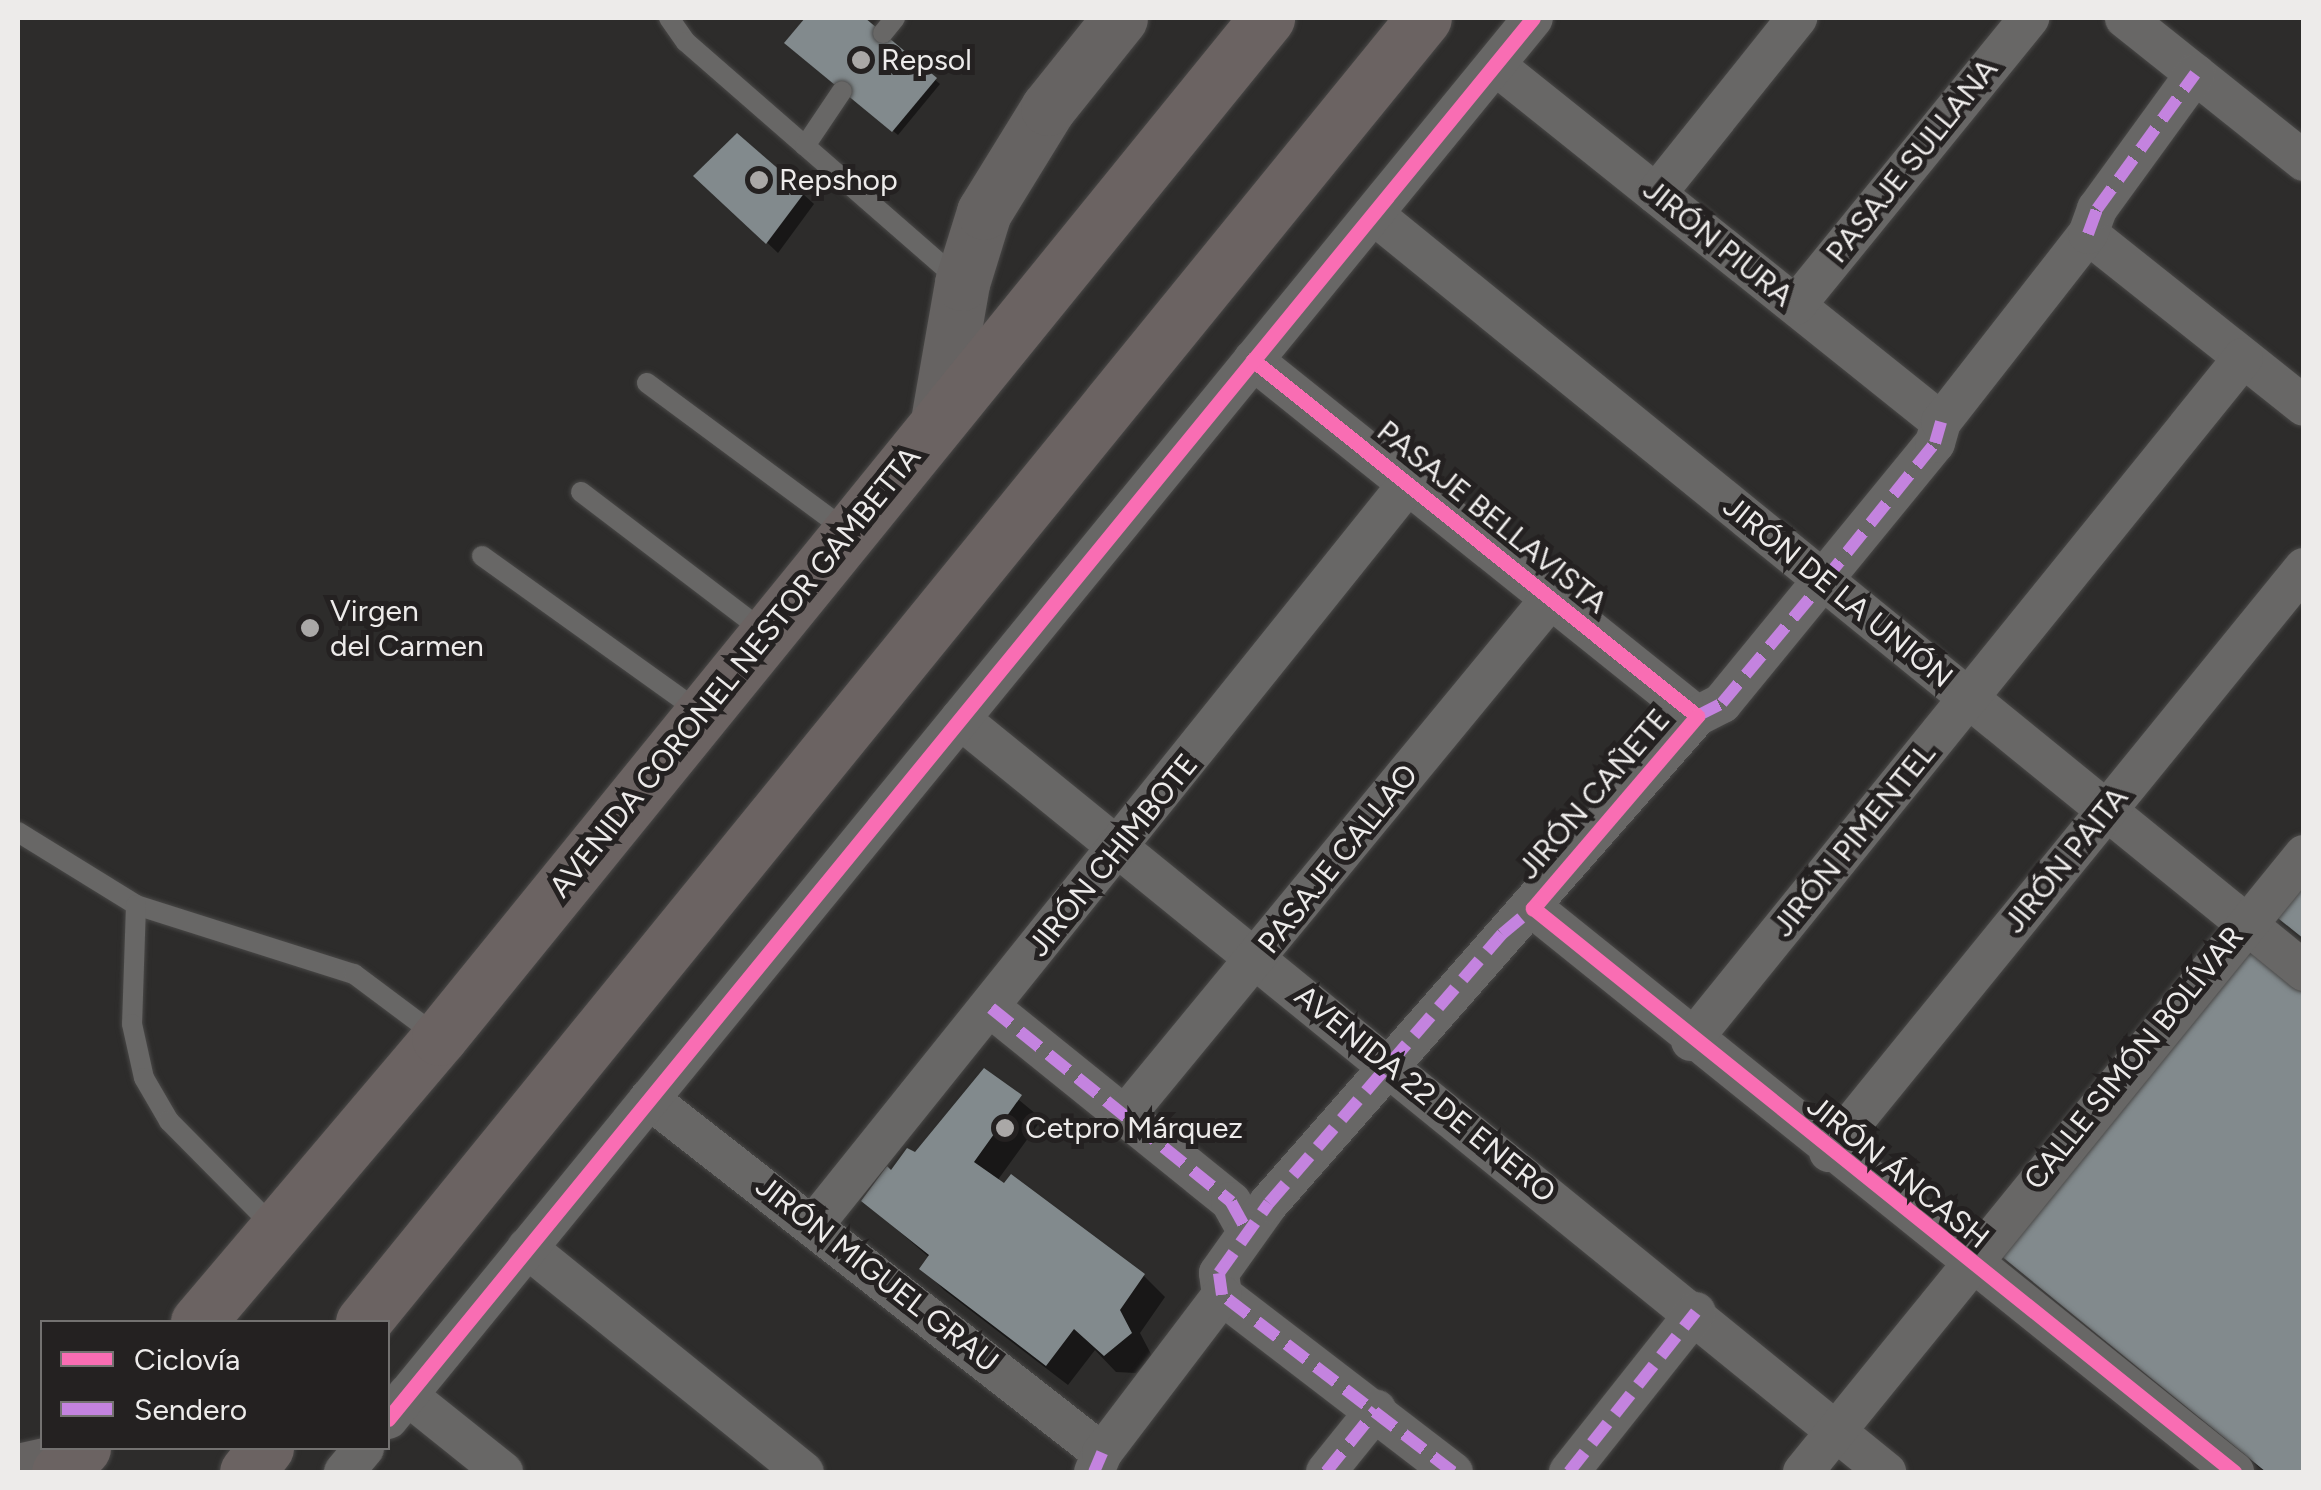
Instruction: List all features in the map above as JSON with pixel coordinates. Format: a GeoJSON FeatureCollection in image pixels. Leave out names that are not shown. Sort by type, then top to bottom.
{"type":"FeatureCollection","features":[{"type":"Feature","properties":{"kind":"highway","name":"AVENIDA CORONEL NESTOR GAMBETTA"},"geometry":{"type":"LineString","coordinates":[[200,1320],[439,1038],[1266,18]]}},
{"type":"Feature","properties":{"kind":"highway"},"geometry":{"type":"LineString","coordinates":[[366,1320],[1424,18]]}},
{"type":"Feature","properties":{"kind":"highway"},"geometry":{"type":"LineString","coordinates":[[247,1472],[264,1450]]}},
{"type":"Feature","properties":{"kind":"street"},"geometry":{"type":"LineString","coordinates":[[938,421],[962,283],[984,212],[1048,108],[1120,18]]}},
{"type":"Feature","properties":{"kind":"street"},"geometry":{"type":"LineString","coordinates":[[504,1472],[397,1407],[1533,18]]}},
{"type":"Feature","properties":{"kind":"street"},"geometry":{"type":"LineString","coordinates":[[1656,194],[1797,18]]}},
{"type":"Feature","properties":{"kind":"street","name":"PASAJE SULLANA"},"geometry":{"type":"LineString","coordinates":[[1796,305],[2029,18]]}},
{"type":"Feature","properties":{"kind":"street"},"geometry":{"type":"LineString","coordinates":[[2125,18],[2304,161]]}},
{"type":"Feature","properties":{"kind":"street","name":"JIRÓN PIURA"},"geometry":{"type":"LineString","coordinates":[[1495,65],[1941,422]]}},
{"type":"Feature","properties":{"kind":"street","name":"JIRÓN CAÑETE"},"geometry":{"type":"LineString","coordinates":[[1222,1295],[1219,1273],[1247,1231],[1502,934],[1533,908],[1697,716],[1722,704],[1935,443],[1941,422],[2088,234],[2097,208],[2195,74]]}},
{"type":"Feature","properties":{"kind":"street","name":"JIRÓN DE LA UNIÓN"},"geometry":{"type":"LineString","coordinates":[[1372,214],[2304,971]]}},
{"type":"Feature","properties":{"kind":"street"},"geometry":{"type":"LineString","coordinates":[[2088,234],[2304,406]]}},
{"type":"Feature","properties":{"kind":"street","name":"JIRÓN PIMENTEL"},"geometry":{"type":"LineString","coordinates":[[1691,1041],[2243,358]]}},
{"type":"Feature","properties":{"kind":"street","name":"PASAJE BELLAVISTA"},"geometry":{"type":"LineString","coordinates":[[1253,360],[1697,716]]}},
{"type":"Feature","properties":{"kind":"street","name":"JIRÓN CHIMBOTE"},"geometry":{"type":"LineString","coordinates":[[815,1223],[1120,848],[1408,484]]}},
{"type":"Feature","properties":{"kind":"street","name":"JIRÓN PAITA"},"geometry":{"type":"LineString","coordinates":[[1830,1152],[2304,568]]}},
{"type":"Feature","properties":{"kind":"street","name":"PASAJE CALLAO"},"geometry":{"type":"LineString","coordinates":[[1124,1118],[1550,598]]}},
{"type":"Feature","properties":{"kind":"street","name":"AVENIDA 22 DE ENERO"},"geometry":{"type":"LineString","coordinates":[[960,719],[1696,1312],[1886,1472]]}},
{"type":"Feature","properties":{"kind":"street","name":"CALLE SIMÓN BOLÍVAR"},"geometry":{"type":"LineString","coordinates":[[1803,1472],[1967,1262],[2244,922],[2304,855]]}},
{"type":"Feature","properties":{"kind":"street","name":"JIRÓN ÁNCASH"},"geometry":{"type":"LineString","coordinates":[[1533,908],[1691,1041],[2234,1472]]}},
{"type":"Feature","properties":{"kind":"street"},"geometry":{"type":"LineString","coordinates":[[990,1008],[1231,1202],[1247,1231]]}},
{"type":"Feature","properties":{"kind":"street","name":"JIRÓN MIGUEL GRAU"},"geometry":{"type":"LineString","coordinates":[[649,1099],[815,1223],[1098,1463]]}},
{"type":"Feature","properties":{"kind":"street"},"geometry":{"type":"LineString","coordinates":[[527,1248],[804,1472]]}},
{"type":"Feature","properties":{"kind":"street"},"geometry":{"type":"LineString","coordinates":[[1098,1463],[1222,1295],[1453,1472]]}},
{"type":"Feature","properties":{"kind":"street"},"geometry":{"type":"LineString","coordinates":[[1569,1472],[1696,1312]]}},
{"type":"Feature","properties":{"kind":"street"},"geometry":{"type":"LineString","coordinates":[[1326,1472],[1376,1410]]}},
{"type":"Feature","properties":{"kind":"street"},"geometry":{"type":"LineString","coordinates":[[344,1472],[362,1450]]}},
{"type":"Feature","properties":{"kind":"street"},"geometry":{"type":"LineString","coordinates":[[18,1471],[71,1460]]}},
{"type":"Feature","properties":{"kind":"lane"},"geometry":{"type":"LineString","coordinates":[[669,18],[686,42],[962,283]]}},
{"type":"Feature","properties":{"kind":"lane"},"geometry":{"type":"LineString","coordinates":[[805,146],[842,91]]}},
{"type":"Feature","properties":{"kind":"lane"},"geometry":{"type":"LineString","coordinates":[[648,383],[848,532]]}},
{"type":"Feature","properties":{"kind":"lane"},"geometry":{"type":"LineString","coordinates":[[581,492],[766,634]]}},
{"type":"Feature","properties":{"kind":"lane"},"geometry":{"type":"LineString","coordinates":[[482,556],[702,713]]}},
{"type":"Feature","properties":{"kind":"lane"},"geometry":{"type":"LineString","coordinates":[[18,832],[136,906],[354,974],[439,1038]]}},
{"type":"Feature","properties":{"kind":"lane"},"geometry":{"type":"LineString","coordinates":[[136,906],[132,1024],[144,1078],[169,1121],[276,1230]]}},
{"type":"Feature","properties":{"kind":"building","name":"Repsol"},"geometry":{"type":"Polygon","coordinates":[[[805,18],[865,18],[937,78],[892,132],[784,43],[805,18]]]}},
{"type":"Feature","properties":{"kind":"building"},"geometry":{"type":"Polygon","coordinates":[[[737,133],[805,192],[766,244],[693,176],[737,133]]]}},
{"type":"Feature","properties":{"kind":"building"},"geometry":{"type":"Polygon","coordinates":[[[2304,878],[2304,939],[2274,915],[2304,878]]]}},
{"type":"Feature","properties":{"kind":"building"},"geometry":{"type":"Polygon","coordinates":[[[2246,944],[2304,991],[2304,1472],[2266,1472],[1995,1251],[2246,944]]]}},
{"type":"Feature","properties":{"kind":"building"},"geometry":{"type":"Polygon","coordinates":[[[984,1068],[1022,1095],[974,1162],[1004,1183],[1011,1174],[1145,1274],[1120,1310],[1132,1333],[1104,1356],[1074,1329],[1046,1366],[919,1269],[929,1255],[861,1201],[887,1166],[891,1170],[907,1148],[915,1152],[984,1068]]]}},
{"type":"Feature","properties":{"kind":"marked path"},"geometry":{"type":"LineString","coordinates":[[2088,234],[2097,209],[2195,74]]}},
{"type":"Feature","properties":{"kind":"marked path"},"geometry":{"type":"LineString","coordinates":[[1697,716],[1722,703],[1824,581],[1935,443],[1941,422]]}},
{"type":"Feature","properties":{"kind":"marked path"},"geometry":{"type":"LineString","coordinates":[[1453,1472],[1222,1295],[1219,1273],[1269,1203],[1502,934],[1533,908]]}},
{"type":"Feature","properties":{"kind":"marked path"},"geometry":{"type":"LineString","coordinates":[[991,1008],[1231,1202],[1247,1231]]}},
{"type":"Feature","properties":{"kind":"marked path"},"geometry":{"type":"LineString","coordinates":[[1569,1472],[1696,1312]]}},
{"type":"Feature","properties":{"kind":"marked path"},"geometry":{"type":"LineString","coordinates":[[1326,1472],[1376,1410]]}},
{"type":"Feature","properties":{"kind":"marked path"},"geometry":{"type":"LineString","coordinates":[[1094,1472],[1102,1453]]}},
{"type":"Feature","properties":{"kind":"cycle path"},"geometry":{"type":"LineString","coordinates":[[390,1417],[1533,18]]}},
{"type":"Feature","properties":{"kind":"cycle path"},"geometry":{"type":"LineString","coordinates":[[1253,360],[1697,716],[1533,908],[2234,1472]]}},
{"type":"Feature","properties":{"kind":"place","name":"Repsol"},"geometry":{"type":"Point","coordinates":[861,60]}},
{"type":"Feature","properties":{"kind":"place","name":"Repshop"},"geometry":{"type":"Point","coordinates":[759,180]}},
{"type":"Feature","properties":{"kind":"place","name":"Virgen del Carmen"},"geometry":{"type":"Point","coordinates":[310,628]}},
{"type":"Feature","properties":{"kind":"place","name":"Cetpro Márquez"},"geometry":{"type":"Point","coordinates":[1005,1128]}}]}
